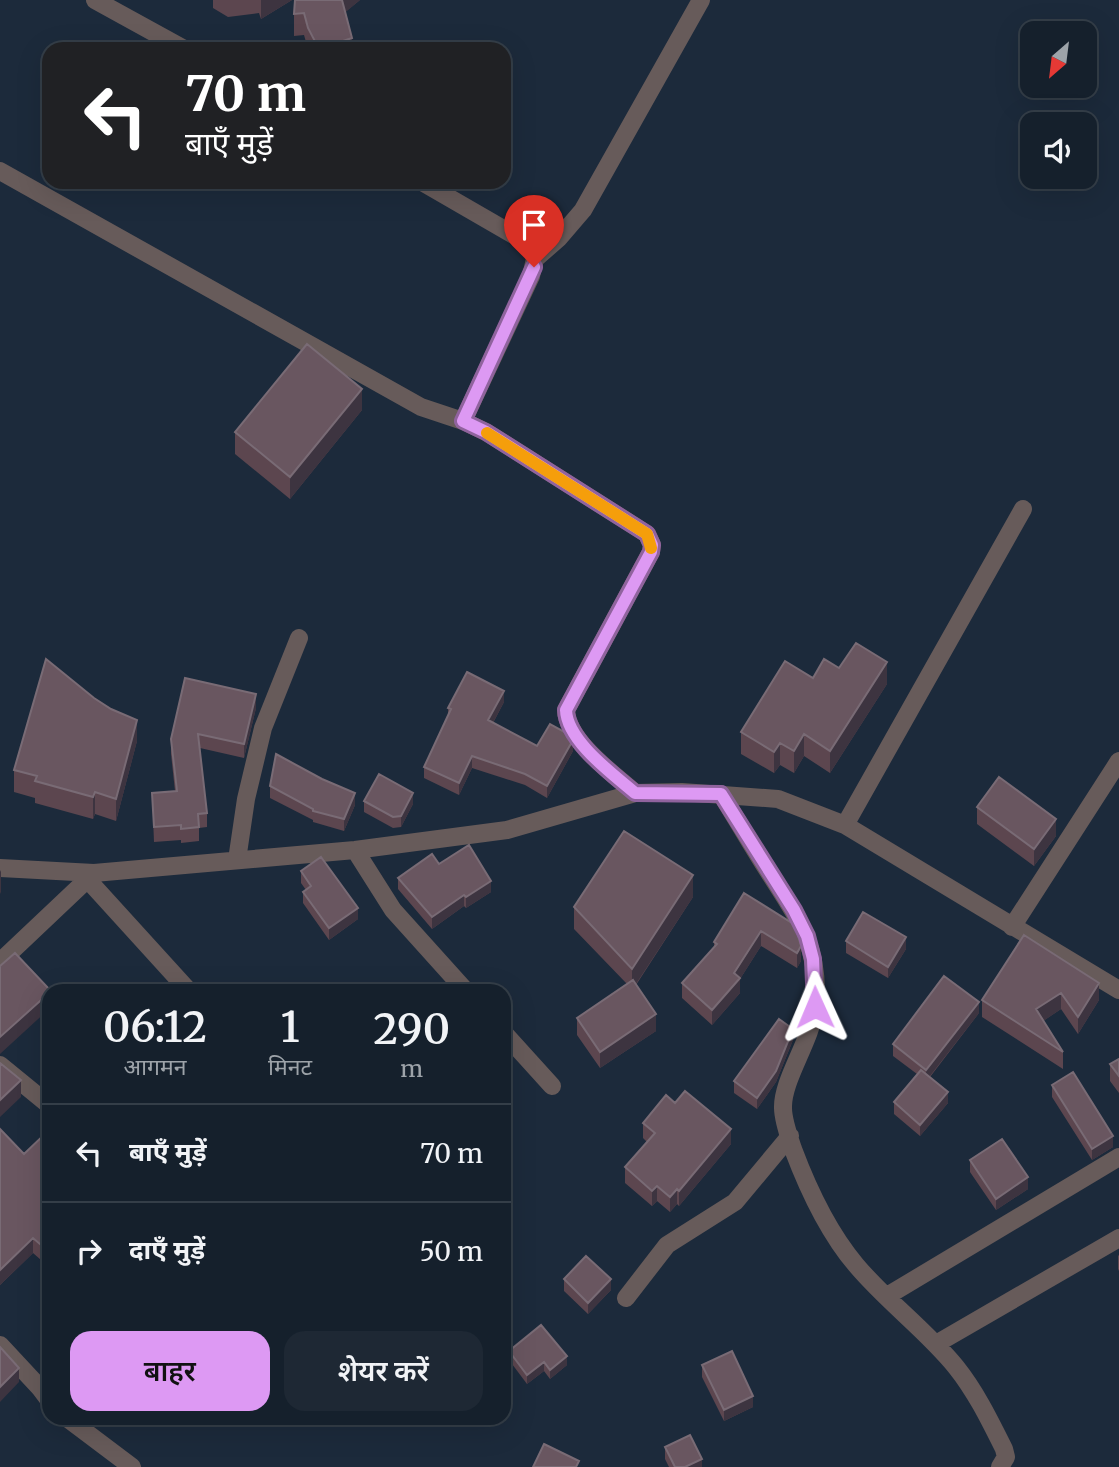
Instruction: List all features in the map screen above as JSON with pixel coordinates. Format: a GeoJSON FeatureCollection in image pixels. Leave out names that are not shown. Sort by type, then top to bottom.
{"type":"FeatureCollection","features":[{"type":"Feature","properties":{"kind":"street"},"geometry":{"type":"LineString","coordinates":[[96,0],[171,42]]}},
{"type":"Feature","properties":{"kind":"street"},"geometry":{"type":"LineString","coordinates":[[463,421],[531,276],[536,259],[583,210],[701,0]]}},
{"type":"Feature","properties":{"kind":"street"},"geometry":{"type":"LineString","coordinates":[[0,171],[421,407],[486,432],[647,534],[651,552],[566,710],[569,726],[575,735],[635,793]]}},
{"type":"Feature","properties":{"kind":"street"},"geometry":{"type":"LineString","coordinates":[[434,189],[519,238],[531,247],[536,259]]}},
{"type":"Feature","properties":{"kind":"street"},"geometry":{"type":"LineString","coordinates":[[845,825],[1023,509]]}},
{"type":"Feature","properties":{"kind":"street"},"geometry":{"type":"LineString","coordinates":[[237,860],[246,799],[263,728],[299,638]]}},
{"type":"Feature","properties":{"kind":"street"},"geometry":{"type":"LineString","coordinates":[[1012,927],[1119,761]]}},
{"type":"Feature","properties":{"kind":"street"},"geometry":{"type":"LineString","coordinates":[[0,868],[91,876],[355,850],[508,830],[635,793],[721,794],[778,799],[845,825],[1119,990]]}},
{"type":"Feature","properties":{"kind":"street"},"geometry":{"type":"LineString","coordinates":[[721,794],[794,910],[807,936],[813,959],[815,1007],[807,1039],[784,1096],[782,1110],[810,1190],[832,1231],[854,1263],[936,1344],[976,1394],[1004,1449],[1006,1457],[1000,1467]]}},
{"type":"Feature","properties":{"kind":"street"},"geometry":{"type":"LineString","coordinates":[[355,850],[393,910],[460,984]]}},
{"type":"Feature","properties":{"kind":"street"},"geometry":{"type":"LineString","coordinates":[[0,962],[91,876]]}},
{"type":"Feature","properties":{"kind":"street"},"geometry":{"type":"LineString","coordinates":[[91,876],[182,984]]}},
{"type":"Feature","properties":{"kind":"street"},"geometry":{"type":"LineString","coordinates":[[511,1041],[552,1086]]}},
{"type":"Feature","properties":{"kind":"street"},"geometry":{"type":"LineString","coordinates":[[0,1065],[42,1099]]}},
{"type":"Feature","properties":{"kind":"street"},"geometry":{"type":"LineString","coordinates":[[626,1298],[667,1245],[734,1202],[790,1136]]}},
{"type":"Feature","properties":{"kind":"street"},"geometry":{"type":"LineString","coordinates":[[887,1296],[1119,1157]]}},
{"type":"Feature","properties":{"kind":"street"},"geometry":{"type":"LineString","coordinates":[[936,1344],[1119,1238]]}},
{"type":"Feature","properties":{"kind":"street"},"geometry":{"type":"LineString","coordinates":[[0,1346],[42,1391]]}},
{"type":"Feature","properties":{"kind":"street"},"geometry":{"type":"LineString","coordinates":[[75,1425],[132,1467]]}},
{"type":"Feature","properties":{"kind":"building"},"geometry":{"type":"Polygon","coordinates":[[[295,0],[342,0],[352,38],[340,42],[315,42],[304,13],[294,14],[295,0]]]}},
{"type":"Feature","properties":{"kind":"building"},"geometry":{"type":"Polygon","coordinates":[[[307,344],[362,389],[290,477],[235,432],[307,344]]]}},
{"type":"Feature","properties":{"kind":"building"},"geometry":{"type":"Polygon","coordinates":[[[856,643],[887,662],[830,751],[804,734],[794,751],[780,743],[774,752],[741,732],[785,661],[813,678],[824,659],[839,668],[856,643]]]}},
{"type":"Feature","properties":{"kind":"building"},"geometry":{"type":"Polygon","coordinates":[[[46,659],[94,698],[137,720],[116,799],[95,792],[93,797],[35,781],[37,776],[14,770],[46,659]]]}},
{"type":"Feature","properties":{"kind":"building"},"geometry":{"type":"Polygon","coordinates":[[[467,672],[504,691],[488,720],[537,746],[550,724],[570,735],[573,740],[547,786],[525,774],[472,756],[459,783],[424,767],[451,709],[448,708],[467,672]]]}},
{"type":"Feature","properties":{"kind":"building"},"geometry":{"type":"Polygon","coordinates":[[[185,678],[256,694],[244,744],[198,734],[207,813],[198,814],[199,827],[154,827],[152,793],[177,791],[171,739],[185,678]]]}},
{"type":"Feature","properties":{"kind":"building"},"geometry":{"type":"Polygon","coordinates":[[[276,754],[355,793],[344,819],[313,811],[270,786],[276,754]]]}},
{"type":"Feature","properties":{"kind":"building"},"geometry":{"type":"Polygon","coordinates":[[[379,774],[413,793],[401,816],[393,817],[364,801],[379,774]]]}},
{"type":"Feature","properties":{"kind":"building"},"geometry":{"type":"Polygon","coordinates":[[[999,777],[1056,819],[1034,849],[977,807],[999,777]]]}},
{"type":"Feature","properties":{"kind":"building"},"geometry":{"type":"Polygon","coordinates":[[[624,831],[693,875],[632,969],[574,907],[624,831]]]}},
{"type":"Feature","properties":{"kind":"building"},"geometry":{"type":"Polygon","coordinates":[[[469,845],[491,881],[466,897],[464,895],[432,917],[398,878],[432,854],[439,864],[469,845]]]}},
{"type":"Feature","properties":{"kind":"building"},"geometry":{"type":"Polygon","coordinates":[[[321,857],[358,908],[329,928],[303,892],[311,886],[301,871],[321,857]]]}},
{"type":"Feature","properties":{"kind":"building"},"geometry":{"type":"Polygon","coordinates":[[[744,893],[795,925],[801,946],[797,953],[761,931],[734,973],[740,978],[712,1010],[682,983],[717,944],[714,942],[744,893]]]}},
{"type":"Feature","properties":{"kind":"building"},"geometry":{"type":"Polygon","coordinates":[[[863,912],[906,937],[888,967],[846,941],[863,912]]]}},
{"type":"Feature","properties":{"kind":"building"},"geometry":{"type":"Polygon","coordinates":[[[1024,935],[1099,983],[1078,1017],[1061,993],[1036,1009],[1063,1052],[982,1000],[1024,935]]]}},
{"type":"Feature","properties":{"kind":"building"},"geometry":{"type":"Polygon","coordinates":[[[15,953],[44,984],[42,984],[42,999],[0,1037],[0,966],[15,953]]]}},
{"type":"Feature","properties":{"kind":"building"},"geometry":{"type":"Polygon","coordinates":[[[944,976],[979,1002],[926,1070],[893,1044],[944,976]]]}},
{"type":"Feature","properties":{"kind":"building"},"geometry":{"type":"Polygon","coordinates":[[[633,980],[656,1014],[600,1052],[577,1018],[633,980]]]}},
{"type":"Feature","properties":{"kind":"building"},"geometry":{"type":"Polygon","coordinates":[[[779,1019],[793,1029],[776,1071],[757,1098],[734,1081],[779,1019]]]}},
{"type":"Feature","properties":{"kind":"building"},"geometry":{"type":"Polygon","coordinates":[[[1119,1059],[1119,1076],[1110,1064],[1119,1059]]]}},
{"type":"Feature","properties":{"kind":"building"},"geometry":{"type":"Polygon","coordinates":[[[0,1063],[21,1080],[0,1100],[0,1063]]]}},
{"type":"Feature","properties":{"kind":"building"},"geometry":{"type":"Polygon","coordinates":[[[921,1070],[948,1092],[920,1125],[894,1102],[921,1070]]]}},
{"type":"Feature","properties":{"kind":"building"},"geometry":{"type":"Polygon","coordinates":[[[1073,1072],[1113,1136],[1092,1149],[1052,1085],[1073,1072]]]}},
{"type":"Feature","properties":{"kind":"building"},"geometry":{"type":"Polygon","coordinates":[[[685,1091],[731,1129],[679,1191],[677,1189],[670,1197],[657,1186],[652,1191],[625,1167],[655,1133],[643,1123],[666,1095],[675,1103],[685,1091]]]}},
{"type":"Feature","properties":{"kind":"building"},"geometry":{"type":"Polygon","coordinates":[[[0,1129],[24,1154],[42,1137],[42,1244],[33,1238],[0,1270],[0,1129]]]}},
{"type":"Feature","properties":{"kind":"building"},"geometry":{"type":"Polygon","coordinates":[[[1002,1139],[1028,1177],[996,1199],[970,1160],[1002,1139]]]}},
{"type":"Feature","properties":{"kind":"building"},"geometry":{"type":"Polygon","coordinates":[[[586,1256],[611,1279],[588,1303],[564,1279],[586,1256]]]}},
{"type":"Feature","properties":{"kind":"building"},"geometry":{"type":"Polygon","coordinates":[[[541,1325],[567,1356],[550,1370],[544,1362],[527,1375],[511,1354],[511,1349],[541,1325]]]}},
{"type":"Feature","properties":{"kind":"building"},"geometry":{"type":"Polygon","coordinates":[[[0,1347],[19,1368],[0,1387],[0,1347]]]}},
{"type":"Feature","properties":{"kind":"building"},"geometry":{"type":"Polygon","coordinates":[[[732,1351],[753,1396],[724,1410],[702,1365],[732,1351]]]}},
{"type":"Feature","properties":{"kind":"building"},"geometry":{"type":"Polygon","coordinates":[[[690,1435],[702,1459],[685,1467],[675,1467],[665,1447],[690,1435]]]}},
{"type":"Feature","properties":{"kind":"building"},"geometry":{"type":"Polygon","coordinates":[[[544,1444],[579,1461],[576,1467],[533,1467],[544,1444]]]}},
{"type":"Feature","properties":{"kind":"slow traffic"},"geometry":{"type":"LineString","coordinates":[[487,433],[647,534],[651,548]]}},
{"type":"Feature","properties":{"kind":"route"},"geometry":{"type":"LineString","coordinates":[[534,267],[463,421],[486,432],[647,534],[652,545],[651,552],[566,710],[569,726],[596,758],[635,793],[721,794],[794,910],[807,936],[813,959],[815,1007]]}}]}
